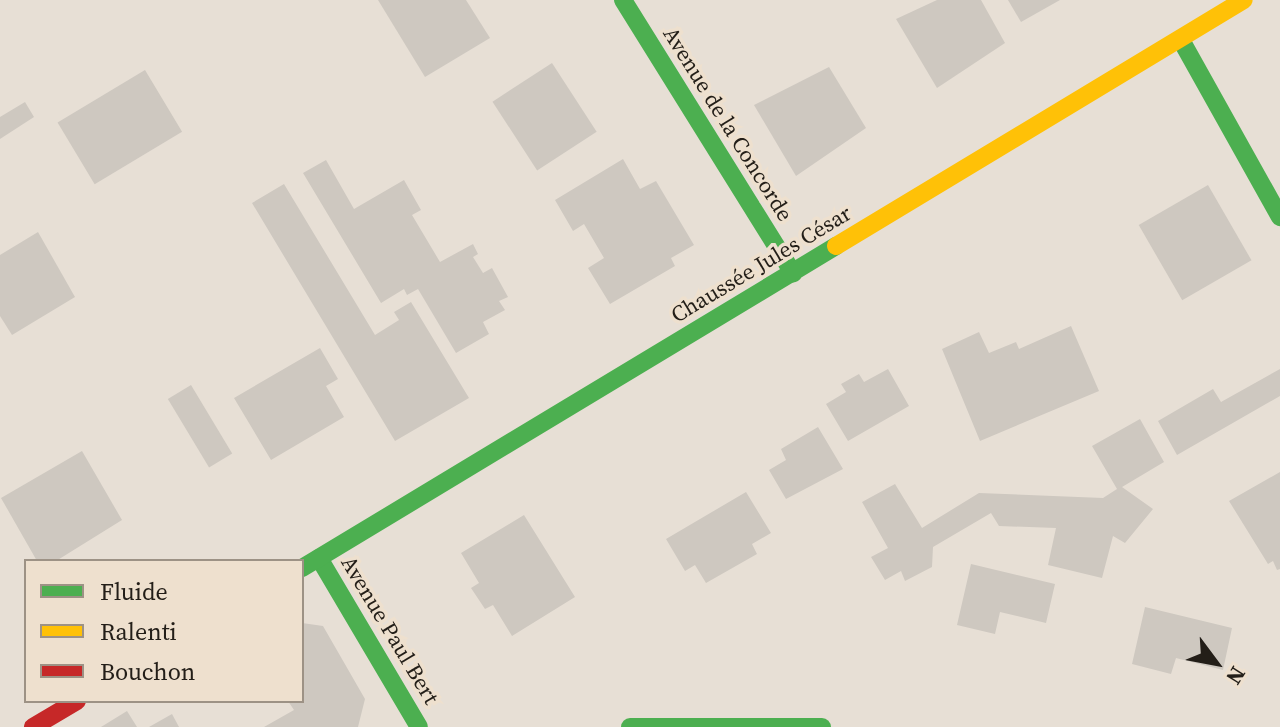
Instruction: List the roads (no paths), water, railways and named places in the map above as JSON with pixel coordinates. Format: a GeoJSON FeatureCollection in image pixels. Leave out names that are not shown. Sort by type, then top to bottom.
{"type":"FeatureCollection","features":[{"type":"Feature","properties":{"kind":"street","name":"Avenue de la Concorde"},"geometry":{"type":"LineString","coordinates":[[623,0],[793,273]]}},
{"type":"Feature","properties":{"kind":"street","name":"Chaussée Jules César"},"geometry":{"type":"LineString","coordinates":[[304,567],[1244,0]]}},
{"type":"Feature","properties":{"kind":"street"},"geometry":{"type":"LineString","coordinates":[[1181,40],[1280,217]]}},
{"type":"Feature","properties":{"kind":"street","name":"Avenue Paul Bert"},"geometry":{"type":"LineString","coordinates":[[319,558],[419,727]]}},
{"type":"Feature","properties":{"kind":"street"},"geometry":{"type":"LineString","coordinates":[[33,727],[74,703]]}},
{"type":"Feature","properties":{"kind":"street"},"geometry":{"type":"LineString","coordinates":[[630,727],[822,727]]}}]}
